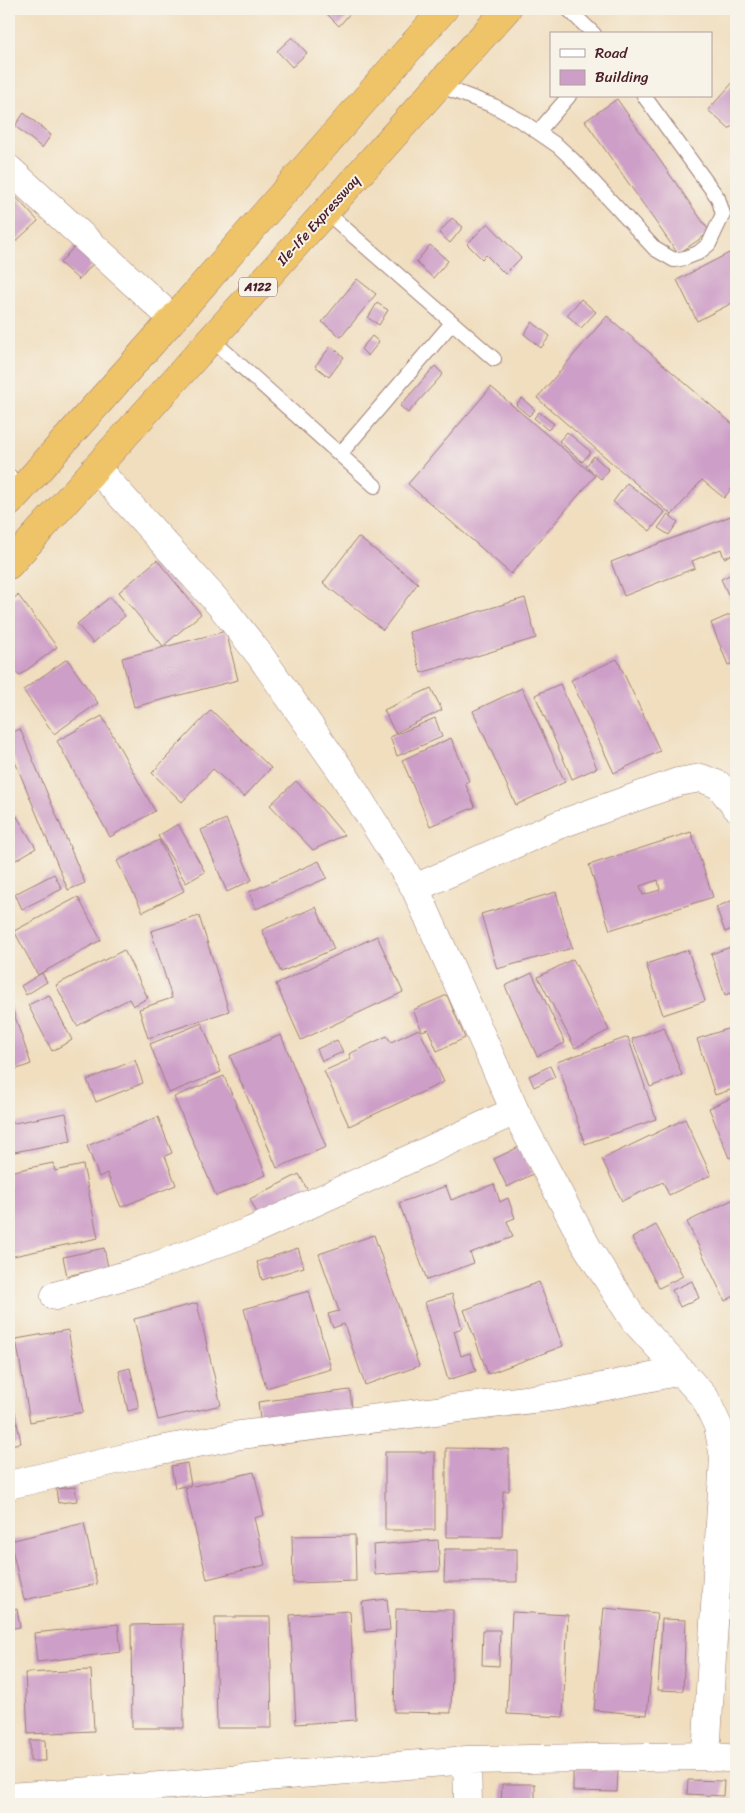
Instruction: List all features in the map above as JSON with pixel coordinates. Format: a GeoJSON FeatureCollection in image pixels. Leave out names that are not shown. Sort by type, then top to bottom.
{"type":"FeatureCollection","features":[{"type":"Feature","properties":{"kind":"highway"},"geometry":{"type":"LineString","coordinates":[[13,489],[173,319],[444,9]]}},
{"type":"Feature","properties":{"kind":"highway","name":"Ile-Ife Expressway"},"geometry":{"type":"LineString","coordinates":[[9,565],[507,9]]}},
{"type":"Feature","properties":{"kind":"street"},"geometry":{"type":"LineString","coordinates":[[9,168],[173,319]]}},
{"type":"Feature","properties":{"kind":"street"},"geometry":{"type":"LineString","coordinates":[[96,468],[222,607],[259,654],[342,772],[415,888],[515,1111],[587,1247],[634,1320],[705,1398],[718,1426],[724,1457],[706,1756]]}},
{"type":"Feature","properties":{"kind":"street"},"geometry":{"type":"LineString","coordinates":[[415,888],[558,826],[678,782],[701,778],[719,785],[736,807]]}},
{"type":"Feature","properties":{"kind":"street"},"geometry":{"type":"LineString","coordinates":[[55,1296],[153,1267],[251,1231],[515,1111]]}},
{"type":"Feature","properties":{"kind":"street"},"geometry":{"type":"LineString","coordinates":[[9,1485],[150,1452],[240,1435],[557,1396],[681,1371]]}},
{"type":"Feature","properties":{"kind":"street"},"geometry":{"type":"LineString","coordinates":[[9,1797],[148,1796],[467,1760],[706,1756],[736,1759]]}},
{"type":"Feature","properties":{"kind":"street"},"geometry":{"type":"LineString","coordinates":[[467,1760],[468,1804]]}},
{"type":"Feature","properties":{"kind":"lane"},"geometry":{"type":"LineString","coordinates":[[568,9],[592,32]]}},
{"type":"Feature","properties":{"kind":"lane"},"geometry":{"type":"LineString","coordinates":[[438,86],[494,106],[538,132],[574,160],[655,249],[674,260],[685,258],[698,253],[709,244],[723,214],[718,198],[645,98]]}},
{"type":"Feature","properties":{"kind":"lane"},"geometry":{"type":"LineString","coordinates":[[538,132],[567,98]]}},
{"type":"Feature","properties":{"kind":"lane"},"geometry":{"type":"LineString","coordinates":[[325,212],[494,359]]}},
{"type":"Feature","properties":{"kind":"lane"},"geometry":{"type":"LineString","coordinates":[[340,454],[452,323]]}},
{"type":"Feature","properties":{"kind":"lane"},"geometry":{"type":"LineString","coordinates":[[211,339],[375,486]]}},
{"type":"Feature","properties":{"kind":"building"},"geometry":{"type":"Polygon","coordinates":[[[331,9],[349,9],[352,11],[339,26],[327,14],[331,9]]]}},
{"type":"Feature","properties":{"kind":"building"},"geometry":{"type":"Polygon","coordinates":[[[292,37],[307,53],[292,67],[277,51],[292,37]]]}},
{"type":"Feature","properties":{"kind":"building"},"geometry":{"type":"Polygon","coordinates":[[[736,79],[736,122],[729,129],[708,110],[736,79]]]}},
{"type":"Feature","properties":{"kind":"building"},"geometry":{"type":"Polygon","coordinates":[[[617,99],[710,232],[678,254],[585,121],[617,99]]]}},
{"type":"Feature","properties":{"kind":"building"},"geometry":{"type":"Polygon","coordinates":[[[24,113],[51,135],[42,148],[15,126],[24,113]]]}},
{"type":"Feature","properties":{"kind":"building"},"geometry":{"type":"Polygon","coordinates":[[[15,196],[38,221],[14,243],[9,238],[9,202],[15,196]]]}},
{"type":"Feature","properties":{"kind":"building"},"geometry":{"type":"Polygon","coordinates":[[[452,218],[463,227],[450,243],[439,233],[452,218]]]}},
{"type":"Feature","properties":{"kind":"building"},"geometry":{"type":"Polygon","coordinates":[[[488,223],[521,258],[505,274],[486,255],[482,259],[467,244],[488,223]]]}},
{"type":"Feature","properties":{"kind":"building"},"geometry":{"type":"Polygon","coordinates":[[[78,242],[97,259],[79,280],[60,263],[78,242]]]}},
{"type":"Feature","properties":{"kind":"building"},"geometry":{"type":"Polygon","coordinates":[[[430,245],[448,261],[433,278],[416,262],[430,245]]]}},
{"type":"Feature","properties":{"kind":"building"},"geometry":{"type":"Polygon","coordinates":[[[729,253],[736,269],[736,301],[697,321],[677,280],[729,253]]]}},
{"type":"Feature","properties":{"kind":"building"},"geometry":{"type":"Polygon","coordinates":[[[357,279],[376,294],[341,337],[322,322],[357,279]]]}},
{"type":"Feature","properties":{"kind":"building"},"geometry":{"type":"Polygon","coordinates":[[[581,299],[596,312],[581,328],[567,315],[581,299]]]}},
{"type":"Feature","properties":{"kind":"building"},"geometry":{"type":"Polygon","coordinates":[[[377,303],[388,310],[379,325],[368,318],[377,303]]]}},
{"type":"Feature","properties":{"kind":"building"},"geometry":{"type":"Polygon","coordinates":[[[607,316],[736,427],[736,483],[724,498],[702,480],[672,515],[537,398],[607,316]]]}},
{"type":"Feature","properties":{"kind":"building"},"geometry":{"type":"Polygon","coordinates":[[[532,322],[550,336],[541,348],[524,334],[532,322]]]}},
{"type":"Feature","properties":{"kind":"building"},"geometry":{"type":"Polygon","coordinates":[[[372,336],[379,342],[368,356],[361,349],[372,336]]]}},
{"type":"Feature","properties":{"kind":"building"},"geometry":{"type":"Polygon","coordinates":[[[331,346],[344,357],[329,377],[315,366],[331,346]]]}},
{"type":"Feature","properties":{"kind":"building"},"geometry":{"type":"Polygon","coordinates":[[[435,366],[443,374],[408,413],[400,406],[435,366]]]}},
{"type":"Feature","properties":{"kind":"building"},"geometry":{"type":"Polygon","coordinates":[[[491,387],[595,476],[511,574],[408,484],[491,387]]]}},
{"type":"Feature","properties":{"kind":"building"},"geometry":{"type":"Polygon","coordinates":[[[522,398],[535,410],[529,416],[516,405],[522,398]]]}},
{"type":"Feature","properties":{"kind":"building"},"geometry":{"type":"Polygon","coordinates":[[[539,412],[554,424],[548,430],[534,418],[539,412]]]}},
{"type":"Feature","properties":{"kind":"building"},"geometry":{"type":"Polygon","coordinates":[[[567,432],[591,452],[582,462],[559,441],[567,432]]]}},
{"type":"Feature","properties":{"kind":"building"},"geometry":{"type":"Polygon","coordinates":[[[594,456],[609,470],[601,479],[586,466],[594,456]]]}},
{"type":"Feature","properties":{"kind":"building"},"geometry":{"type":"Polygon","coordinates":[[[627,483],[665,512],[650,531],[613,502],[627,483]]]}},
{"type":"Feature","properties":{"kind":"building"},"geometry":{"type":"Polygon","coordinates":[[[668,514],[678,522],[669,535],[658,528],[668,514]]]}},
{"type":"Feature","properties":{"kind":"building"},"geometry":{"type":"Polygon","coordinates":[[[736,514],[736,553],[724,558],[721,549],[692,561],[695,568],[624,596],[611,562],[736,514]]]}},
{"type":"Feature","properties":{"kind":"building"},"geometry":{"type":"Polygon","coordinates":[[[358,537],[418,583],[383,630],[323,583],[358,537]]]}},
{"type":"Feature","properties":{"kind":"building"},"geometry":{"type":"Polygon","coordinates":[[[157,560],[201,614],[163,646],[119,592],[157,560]]]}},
{"type":"Feature","properties":{"kind":"building"},"geometry":{"type":"Polygon","coordinates":[[[736,572],[736,610],[735,610],[721,579],[736,572]]]}},
{"type":"Feature","properties":{"kind":"building"},"geometry":{"type":"Polygon","coordinates":[[[18,595],[57,647],[19,676],[9,663],[9,602],[18,595]]]}},
{"type":"Feature","properties":{"kind":"building"},"geometry":{"type":"Polygon","coordinates":[[[110,597],[125,616],[93,643],[77,624],[110,597]]]}},
{"type":"Feature","properties":{"kind":"building"},"geometry":{"type":"Polygon","coordinates":[[[525,598],[536,638],[421,673],[409,632],[525,598]]]}},
{"type":"Feature","properties":{"kind":"building"},"geometry":{"type":"Polygon","coordinates":[[[736,612],[736,662],[728,665],[711,623],[736,612]]]}},
{"type":"Feature","properties":{"kind":"building"},"geometry":{"type":"Polygon","coordinates":[[[226,631],[238,680],[134,707],[122,658],[226,631]]]}},
{"type":"Feature","properties":{"kind":"building"},"geometry":{"type":"Polygon","coordinates":[[[67,659],[98,703],[54,734],[23,690],[67,659]]]}},
{"type":"Feature","properties":{"kind":"building"},"geometry":{"type":"Polygon","coordinates":[[[617,659],[660,751],[614,773],[571,680],[617,659]]]}},
{"type":"Feature","properties":{"kind":"building"},"geometry":{"type":"Polygon","coordinates":[[[560,684],[597,768],[572,779],[535,695],[560,684]]]}},
{"type":"Feature","properties":{"kind":"building"},"geometry":{"type":"Polygon","coordinates":[[[431,688],[442,710],[395,733],[384,710],[431,688]]]}},
{"type":"Feature","properties":{"kind":"building"},"geometry":{"type":"Polygon","coordinates":[[[522,688],[565,782],[516,805],[473,711],[522,688]]]}},
{"type":"Feature","properties":{"kind":"building"},"geometry":{"type":"Polygon","coordinates":[[[211,710],[271,768],[244,797],[213,769],[182,802],[152,773],[211,710]]]}},
{"type":"Feature","properties":{"kind":"building"},"geometry":{"type":"Polygon","coordinates":[[[102,716],[155,811],[110,837],[57,741],[102,716]]]}},
{"type":"Feature","properties":{"kind":"building"},"geometry":{"type":"Polygon","coordinates":[[[435,718],[442,737],[397,756],[390,737],[435,718]]]}},
{"type":"Feature","properties":{"kind":"building"},"geometry":{"type":"Polygon","coordinates":[[[20,729],[85,883],[68,890],[9,747],[9,734],[20,729]]]}},
{"type":"Feature","properties":{"kind":"building"},"geometry":{"type":"Polygon","coordinates":[[[451,738],[469,781],[465,783],[475,807],[430,826],[402,760],[451,738]]]}},
{"type":"Feature","properties":{"kind":"building"},"geometry":{"type":"Polygon","coordinates":[[[296,781],[344,835],[313,850],[270,805],[296,781]]]}},
{"type":"Feature","properties":{"kind":"building"},"geometry":{"type":"Polygon","coordinates":[[[16,815],[36,848],[9,864],[9,819],[16,815]]]}},
{"type":"Feature","properties":{"kind":"building"},"geometry":{"type":"Polygon","coordinates":[[[226,819],[252,880],[227,892],[201,830],[226,819]]]}},
{"type":"Feature","properties":{"kind":"building"},"geometry":{"type":"Polygon","coordinates":[[[178,824],[205,872],[186,883],[158,836],[178,824]]]}},
{"type":"Feature","properties":{"kind":"building"},"geometry":{"type":"Polygon","coordinates":[[[691,832],[713,897],[610,930],[589,865],[691,832]],[[658,880],[640,886],[643,895],[660,890],[658,880]]]}},
{"type":"Feature","properties":{"kind":"building"},"geometry":{"type":"Polygon","coordinates":[[[159,840],[184,891],[143,912],[117,861],[159,840]]]}},
{"type":"Feature","properties":{"kind":"building"},"geometry":{"type":"Polygon","coordinates":[[[319,861],[327,878],[256,909],[249,892],[319,861]]]}},
{"type":"Feature","properties":{"kind":"building"},"geometry":{"type":"Polygon","coordinates":[[[54,874],[62,889],[22,909],[15,894],[54,874]]]}},
{"type":"Feature","properties":{"kind":"building"},"geometry":{"type":"Polygon","coordinates":[[[556,892],[572,948],[497,969],[481,914],[556,892]]]}},
{"type":"Feature","properties":{"kind":"building"},"geometry":{"type":"Polygon","coordinates":[[[78,897],[101,940],[38,975],[14,931],[78,897]]]}},
{"type":"Feature","properties":{"kind":"building"},"geometry":{"type":"Polygon","coordinates":[[[736,899],[736,927],[725,932],[716,907],[736,899]]]}},
{"type":"Feature","properties":{"kind":"building"},"geometry":{"type":"Polygon","coordinates":[[[316,907],[334,949],[281,972],[262,930],[316,907]]]}},
{"type":"Feature","properties":{"kind":"building"},"geometry":{"type":"Polygon","coordinates":[[[199,916],[229,1011],[148,1038],[139,1009],[172,998],[151,931],[199,916]]]}},
{"type":"Feature","properties":{"kind":"building"},"geometry":{"type":"Polygon","coordinates":[[[377,936],[403,992],[301,1040],[276,984],[377,936]]]}},
{"type":"Feature","properties":{"kind":"building"},"geometry":{"type":"Polygon","coordinates":[[[736,945],[736,991],[725,995],[711,954],[736,945]]]}},
{"type":"Feature","properties":{"kind":"building"},"geometry":{"type":"Polygon","coordinates":[[[124,950],[148,998],[133,1006],[129,999],[77,1026],[56,985],[124,950]]]}},
{"type":"Feature","properties":{"kind":"building"},"geometry":{"type":"Polygon","coordinates":[[[688,950],[705,1001],[663,1015],[646,964],[688,950]]]}},
{"type":"Feature","properties":{"kind":"building"},"geometry":{"type":"Polygon","coordinates":[[[573,959],[609,1030],[575,1048],[538,977],[573,959]]]}},
{"type":"Feature","properties":{"kind":"building"},"geometry":{"type":"Polygon","coordinates":[[[42,973],[47,982],[26,995],[21,986],[42,973]]]}},
{"type":"Feature","properties":{"kind":"building"},"geometry":{"type":"Polygon","coordinates":[[[532,973],[565,1043],[537,1056],[505,986],[532,973]]]}},
{"type":"Feature","properties":{"kind":"building"},"geometry":{"type":"Polygon","coordinates":[[[49,995],[72,1040],[52,1051],[28,1005],[49,995]]]}},
{"type":"Feature","properties":{"kind":"building"},"geometry":{"type":"Polygon","coordinates":[[[447,995],[465,1038],[437,1051],[428,1029],[422,1031],[413,1010],[447,995]]]}},
{"type":"Feature","properties":{"kind":"building"},"geometry":{"type":"Polygon","coordinates":[[[9,999],[31,1064],[9,1072],[9,999]]]}},
{"type":"Feature","properties":{"kind":"building"},"geometry":{"type":"Polygon","coordinates":[[[202,1023],[221,1072],[169,1093],[150,1044],[202,1023]]]}},
{"type":"Feature","properties":{"kind":"building"},"geometry":{"type":"Polygon","coordinates":[[[736,1026],[736,1088],[715,1095],[697,1039],[736,1026]]]}},
{"type":"Feature","properties":{"kind":"building"},"geometry":{"type":"Polygon","coordinates":[[[664,1027],[682,1075],[650,1087],[632,1039],[664,1027]]]}},
{"type":"Feature","properties":{"kind":"building"},"geometry":{"type":"Polygon","coordinates":[[[419,1029],[444,1082],[349,1126],[324,1071],[351,1059],[349,1054],[387,1036],[391,1042],[419,1029]]]}},
{"type":"Feature","properties":{"kind":"building"},"geometry":{"type":"Polygon","coordinates":[[[281,1035],[326,1147],[277,1168],[230,1056],[281,1035]]]}},
{"type":"Feature","properties":{"kind":"building"},"geometry":{"type":"Polygon","coordinates":[[[628,1037],[656,1119],[585,1144],[557,1062],[628,1037]]]}},
{"type":"Feature","properties":{"kind":"building"},"geometry":{"type":"Polygon","coordinates":[[[337,1040],[343,1052],[322,1061],[317,1049],[337,1040]]]}},
{"type":"Feature","properties":{"kind":"building"},"geometry":{"type":"Polygon","coordinates":[[[135,1060],[143,1083],[96,1102],[87,1080],[135,1060]]]}},
{"type":"Feature","properties":{"kind":"building"},"geometry":{"type":"Polygon","coordinates":[[[550,1066],[555,1077],[534,1087],[529,1076],[550,1066]]]}},
{"type":"Feature","properties":{"kind":"building"},"geometry":{"type":"Polygon","coordinates":[[[224,1076],[266,1175],[216,1196],[174,1097],[224,1076]]]}},
{"type":"Feature","properties":{"kind":"building"},"geometry":{"type":"Polygon","coordinates":[[[736,1096],[736,1155],[729,1158],[709,1108],[736,1096]]]}},
{"type":"Feature","properties":{"kind":"building"},"geometry":{"type":"Polygon","coordinates":[[[66,1113],[71,1141],[9,1153],[9,1124],[66,1113]]]}},
{"type":"Feature","properties":{"kind":"building"},"geometry":{"type":"Polygon","coordinates":[[[158,1117],[172,1153],[165,1156],[176,1185],[121,1207],[107,1173],[99,1177],[87,1146],[158,1117]]]}},
{"type":"Feature","properties":{"kind":"building"},"geometry":{"type":"Polygon","coordinates":[[[685,1119],[711,1175],[669,1195],[663,1182],[622,1201],[602,1159],[685,1119]]]}},
{"type":"Feature","properties":{"kind":"building"},"geometry":{"type":"Polygon","coordinates":[[[519,1147],[533,1174],[507,1187],[494,1159],[519,1147]]]}},
{"type":"Feature","properties":{"kind":"building"},"geometry":{"type":"Polygon","coordinates":[[[53,1163],[55,1171],[83,1165],[98,1238],[9,1257],[9,1172],[53,1163]]]}},
{"type":"Feature","properties":{"kind":"building"},"geometry":{"type":"Polygon","coordinates":[[[299,1174],[309,1193],[260,1219],[250,1199],[299,1174]]]}},
{"type":"Feature","properties":{"kind":"building"},"geometry":{"type":"Polygon","coordinates":[[[494,1184],[500,1202],[508,1198],[515,1218],[507,1221],[513,1237],[470,1253],[474,1263],[427,1280],[399,1203],[446,1186],[451,1200],[494,1184]]]}},
{"type":"Feature","properties":{"kind":"building"},"geometry":{"type":"Polygon","coordinates":[[[736,1198],[736,1295],[725,1301],[687,1222],[736,1198]]]}},
{"type":"Feature","properties":{"kind":"building"},"geometry":{"type":"Polygon","coordinates":[[[656,1225],[683,1276],[659,1288],[632,1238],[656,1225]]]}},
{"type":"Feature","properties":{"kind":"building"},"geometry":{"type":"Polygon","coordinates":[[[374,1235],[419,1366],[365,1385],[344,1324],[333,1328],[328,1314],[339,1311],[319,1254],[374,1235]]]}},
{"type":"Feature","properties":{"kind":"building"},"geometry":{"type":"Polygon","coordinates":[[[104,1248],[108,1267],[67,1276],[63,1257],[104,1248]]]}},
{"type":"Feature","properties":{"kind":"building"},"geometry":{"type":"Polygon","coordinates":[[[298,1248],[304,1267],[262,1280],[257,1262],[298,1248]]]}},
{"type":"Feature","properties":{"kind":"building"},"geometry":{"type":"Polygon","coordinates":[[[692,1281],[699,1298],[680,1307],[672,1290],[692,1281]]]}},
{"type":"Feature","properties":{"kind":"building"},"geometry":{"type":"Polygon","coordinates":[[[539,1282],[563,1346],[488,1374],[464,1310],[539,1282]]]}},
{"type":"Feature","properties":{"kind":"building"},"geometry":{"type":"Polygon","coordinates":[[[309,1291],[331,1369],[266,1388],[244,1309],[309,1291]]]}},
{"type":"Feature","properties":{"kind":"building"},"geometry":{"type":"Polygon","coordinates":[[[452,1294],[462,1328],[454,1331],[461,1356],[470,1353],[476,1371],[448,1380],[425,1302],[452,1294]]]}},
{"type":"Feature","properties":{"kind":"building"},"geometry":{"type":"Polygon","coordinates":[[[197,1303],[221,1405],[158,1420],[134,1319],[197,1303]]]}},
{"type":"Feature","properties":{"kind":"building"},"geometry":{"type":"Polygon","coordinates":[[[68,1330],[83,1412],[30,1422],[16,1339],[68,1330]]]}},
{"type":"Feature","properties":{"kind":"building"},"geometry":{"type":"Polygon","coordinates":[[[130,1368],[139,1408],[128,1411],[119,1371],[130,1368]]]}},
{"type":"Feature","properties":{"kind":"building"},"geometry":{"type":"Polygon","coordinates":[[[9,1383],[21,1443],[9,1445],[9,1383]]]}},
{"type":"Feature","properties":{"kind":"building"},"geometry":{"type":"Polygon","coordinates":[[[350,1390],[352,1409],[260,1420],[258,1402],[350,1390]]]}},
{"type":"Feature","properties":{"kind":"building"},"geometry":{"type":"Polygon","coordinates":[[[446,1448],[509,1449],[509,1491],[503,1491],[502,1537],[446,1537],[446,1448]]]}},
{"type":"Feature","properties":{"kind":"building"},"geometry":{"type":"Polygon","coordinates":[[[385,1452],[435,1452],[435,1530],[385,1530],[385,1452]]]}},
{"type":"Feature","properties":{"kind":"building"},"geometry":{"type":"Polygon","coordinates":[[[187,1463],[191,1485],[175,1488],[171,1466],[187,1463]]]}},
{"type":"Feature","properties":{"kind":"building"},"geometry":{"type":"Polygon","coordinates":[[[254,1472],[264,1515],[254,1518],[265,1565],[207,1579],[185,1488],[254,1472]]]}},
{"type":"Feature","properties":{"kind":"building"},"geometry":{"type":"Polygon","coordinates":[[[75,1487],[77,1501],[58,1503],[56,1489],[75,1487]]]}},
{"type":"Feature","properties":{"kind":"building"},"geometry":{"type":"Polygon","coordinates":[[[84,1523],[97,1584],[24,1600],[10,1541],[84,1523]]]}},
{"type":"Feature","properties":{"kind":"building"},"geometry":{"type":"Polygon","coordinates":[[[355,1535],[356,1581],[293,1583],[292,1536],[355,1535]]]}},
{"type":"Feature","properties":{"kind":"building"},"geometry":{"type":"Polygon","coordinates":[[[438,1540],[440,1571],[375,1575],[373,1545],[438,1540]]]}},
{"type":"Feature","properties":{"kind":"building"},"geometry":{"type":"Polygon","coordinates":[[[445,1549],[517,1549],[517,1582],[444,1582],[445,1549]]]}},
{"type":"Feature","properties":{"kind":"building"},"geometry":{"type":"Polygon","coordinates":[[[387,1599],[390,1630],[365,1632],[362,1602],[387,1599]]]}},
{"type":"Feature","properties":{"kind":"building"},"geometry":{"type":"Polygon","coordinates":[[[604,1608],[657,1613],[647,1715],[594,1710],[604,1608]]]}},
{"type":"Feature","properties":{"kind":"building"},"geometry":{"type":"Polygon","coordinates":[[[17,1609],[20,1627],[9,1629],[9,1610],[17,1609]]]}},
{"type":"Feature","properties":{"kind":"building"},"geometry":{"type":"Polygon","coordinates":[[[396,1609],[453,1610],[451,1713],[394,1712],[396,1609]]]}},
{"type":"Feature","properties":{"kind":"building"},"geometry":{"type":"Polygon","coordinates":[[[350,1611],[356,1720],[296,1724],[290,1615],[350,1611]]]}},
{"type":"Feature","properties":{"kind":"building"},"geometry":{"type":"Polygon","coordinates":[[[512,1612],[568,1615],[563,1717],[507,1714],[512,1612]]]}},
{"type":"Feature","properties":{"kind":"building"},"geometry":{"type":"Polygon","coordinates":[[[215,1617],[270,1617],[272,1728],[217,1728],[215,1617]]]}},
{"type":"Feature","properties":{"kind":"building"},"geometry":{"type":"Polygon","coordinates":[[[662,1619],[686,1620],[683,1691],[658,1690],[662,1619]]]}},
{"type":"Feature","properties":{"kind":"building"},"geometry":{"type":"Polygon","coordinates":[[[118,1624],[121,1652],[37,1662],[34,1633],[118,1624]]]}},
{"type":"Feature","properties":{"kind":"building"},"geometry":{"type":"Polygon","coordinates":[[[183,1624],[184,1728],[132,1728],[131,1625],[183,1624]]]}},
{"type":"Feature","properties":{"kind":"building"},"geometry":{"type":"Polygon","coordinates":[[[483,1630],[500,1630],[499,1666],[482,1665],[483,1630]]]}},
{"type":"Feature","properties":{"kind":"building"},"geometry":{"type":"Polygon","coordinates":[[[91,1670],[94,1731],[28,1734],[25,1673],[91,1670]]]}},
{"type":"Feature","properties":{"kind":"building"},"geometry":{"type":"Polygon","coordinates":[[[30,1740],[45,1740],[46,1761],[30,1761],[30,1740]]]}},
{"type":"Feature","properties":{"kind":"building"},"geometry":{"type":"Polygon","coordinates":[[[573,1770],[618,1771],[617,1792],[573,1791],[573,1770]]]}},
{"type":"Feature","properties":{"kind":"building"},"geometry":{"type":"Polygon","coordinates":[[[688,1780],[724,1781],[723,1796],[687,1794],[688,1780]]]}},
{"type":"Feature","properties":{"kind":"building"},"geometry":{"type":"Polygon","coordinates":[[[502,1784],[535,1784],[535,1804],[501,1804],[502,1784]]]}},
{"type":"Feature","properties":{"kind":"building"},"geometry":{"type":"Polygon","coordinates":[[[736,1799],[736,1804],[702,1804],[702,1801],[736,1799]]]}}]}
